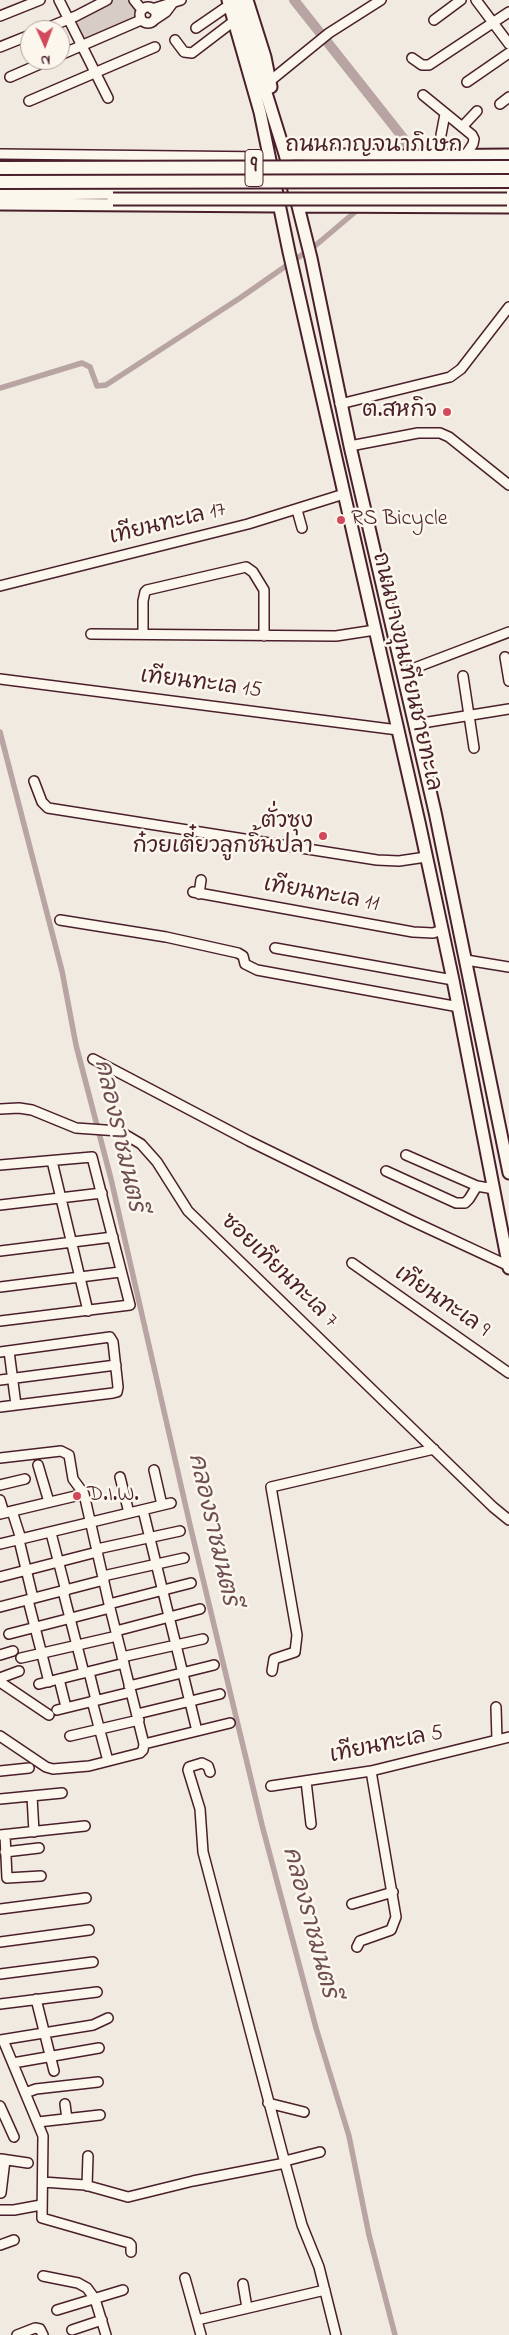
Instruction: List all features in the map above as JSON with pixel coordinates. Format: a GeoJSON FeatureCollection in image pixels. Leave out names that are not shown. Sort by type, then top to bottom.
{"type":"FeatureCollection","features":[{"type":"Feature","properties":{"kind":"highway","name":"ถนนกาญจนาภิเษก"},"geometry":{"type":"LineString","coordinates":[[0,168],[509,167]]}},
{"type":"Feature","properties":{"kind":"highway","name":"ถนนกาญจนาภิเษก"},"geometry":{"type":"LineString","coordinates":[[0,182],[509,181]]}},
{"type":"Feature","properties":{"kind":"main road","name":"ถนนบางขุนเทียนชายทะเล"},"geometry":{"type":"LineString","coordinates":[[237,0],[236,20],[260,112],[289,252],[446,945],[509,1267]]}},
{"type":"Feature","properties":{"kind":"main road"},"geometry":{"type":"LineString","coordinates":[[247,0],[270,80],[275,109],[272,117]]}},
{"type":"Feature","properties":{"kind":"main road","name":"ถนนบางขุนเทียนชายทะเล"},"geometry":{"type":"LineString","coordinates":[[225,3],[236,20],[285,154],[307,240],[340,404],[416,724],[509,1173]]}},
{"type":"Feature","properties":{"kind":"main road"},"geometry":{"type":"LineString","coordinates":[[285,154],[509,155]]}},
{"type":"Feature","properties":{"kind":"main road"},"geometry":{"type":"LineString","coordinates":[[0,194],[276,192]]}},
{"type":"Feature","properties":{"kind":"main road"},"geometry":{"type":"LineString","coordinates":[[294,192],[493,192],[506,201]]}},
{"type":"Feature","properties":{"kind":"main road"},"geometry":{"type":"LineString","coordinates":[[0,199],[506,201]]}},
{"type":"Feature","properties":{"kind":"main road"},"geometry":{"type":"LineString","coordinates":[[298,206],[374,206],[506,201]]}},
{"type":"Feature","properties":{"kind":"main road"},"geometry":{"type":"LineString","coordinates":[[0,204],[279,206]]}},
{"type":"Feature","properties":{"kind":"main road"},"geometry":{"type":"LineString","coordinates":[[334,450],[350,446]]}},
{"type":"Feature","properties":{"kind":"main road"},"geometry":{"type":"LineString","coordinates":[[441,926],[457,918]]}},
{"type":"Feature","properties":{"kind":"main road"},"geometry":{"type":"LineString","coordinates":[[446,945],[452,940],[462,941]]}},
{"type":"Feature","properties":{"kind":"street"},"geometry":{"type":"LineString","coordinates":[[0,16],[40,0]]}},
{"type":"Feature","properties":{"kind":"street"},"geometry":{"type":"LineString","coordinates":[[59,0],[108,98]]}},
{"type":"Feature","properties":{"kind":"street"},"geometry":{"type":"LineString","coordinates":[[70,19],[107,0]]}},
{"type":"Feature","properties":{"kind":"street"},"geometry":{"type":"LineString","coordinates":[[134,0],[155,15],[154,20]]}},
{"type":"Feature","properties":{"kind":"street"},"geometry":{"type":"LineString","coordinates":[[148,9],[157,0]]}},
{"type":"Feature","properties":{"kind":"street"},"geometry":{"type":"LineString","coordinates":[[270,80],[326,35],[381,0]]}},
{"type":"Feature","properties":{"kind":"street"},"geometry":{"type":"LineString","coordinates":[[434,20],[462,0]]}},
{"type":"Feature","properties":{"kind":"street"},"geometry":{"type":"LineString","coordinates":[[476,0],[509,44]]}},
{"type":"Feature","properties":{"kind":"street"},"geometry":{"type":"LineString","coordinates":[[141,20],[140,13],[176,2]]}},
{"type":"Feature","properties":{"kind":"street"},"geometry":{"type":"LineString","coordinates":[[141,20],[146,23],[154,20],[176,2]]}},
{"type":"Feature","properties":{"kind":"street"},"geometry":{"type":"LineString","coordinates":[[196,28],[225,3]]}},
{"type":"Feature","properties":{"kind":"street"},"geometry":{"type":"LineString","coordinates":[[412,58],[422,65],[429,65],[509,12]]}},
{"type":"Feature","properties":{"kind":"street"},"geometry":{"type":"LineString","coordinates":[[70,51],[141,20]]}},
{"type":"Feature","properties":{"kind":"street"},"geometry":{"type":"LineString","coordinates":[[175,40],[184,52],[192,53],[236,20]]}},
{"type":"Feature","properties":{"kind":"street"},"geometry":{"type":"LineString","coordinates":[[0,47],[20,39]]}},
{"type":"Feature","properties":{"kind":"street"},"geometry":{"type":"LineString","coordinates":[[30,101],[155,47]]}},
{"type":"Feature","properties":{"kind":"street"},"geometry":{"type":"LineString","coordinates":[[467,82],[509,53]]}},
{"type":"Feature","properties":{"kind":"street"},"geometry":{"type":"LineString","coordinates":[[10,77],[26,70]]}},
{"type":"Feature","properties":{"kind":"street"},"geometry":{"type":"LineString","coordinates":[[423,95],[474,139],[465,156]]}},
{"type":"Feature","properties":{"kind":"street"},"geometry":{"type":"LineString","coordinates":[[500,104],[509,97]]}},
{"type":"Feature","properties":{"kind":"street"},"geometry":{"type":"LineString","coordinates":[[462,127],[477,111]]}},
{"type":"Feature","properties":{"kind":"street"},"geometry":{"type":"LineString","coordinates":[[441,135],[446,114]]}},
{"type":"Feature","properties":{"kind":"street"},"geometry":{"type":"LineString","coordinates":[[0,154],[269,157]]}},
{"type":"Feature","properties":{"kind":"street"},"geometry":{"type":"LineString","coordinates":[[340,404],[450,378],[461,369],[509,307]]}},
{"type":"Feature","properties":{"kind":"street"},"geometry":{"type":"LineString","coordinates":[[350,446],[418,433],[440,433],[449,437],[509,486]]}},
{"type":"Feature","properties":{"kind":"street","name":"เทียนทะเล 17"},"geometry":{"type":"LineString","coordinates":[[0,586],[297,510],[344,494]]}},
{"type":"Feature","properties":{"kind":"street"},"geometry":{"type":"LineString","coordinates":[[297,510],[302,528]]}},
{"type":"Feature","properties":{"kind":"street"},"geometry":{"type":"LineString","coordinates":[[143,634],[143,601],[147,590],[246,567],[254,572],[264,590],[264,636]]}},
{"type":"Feature","properties":{"kind":"street"},"geometry":{"type":"LineString","coordinates":[[91,634],[346,636],[375,630]]}},
{"type":"Feature","properties":{"kind":"street"},"geometry":{"type":"LineString","coordinates":[[404,672],[509,632]]}},
{"type":"Feature","properties":{"kind":"street"},"geometry":{"type":"LineString","coordinates":[[505,657],[509,681]]}},
{"type":"Feature","properties":{"kind":"street"},"geometry":{"type":"LineString","coordinates":[[463,676],[474,748]]}},
{"type":"Feature","properties":{"kind":"street","name":"เทียนทะเล 15"},"geometry":{"type":"LineString","coordinates":[[0,679],[398,730]]}},
{"type":"Feature","properties":{"kind":"street"},"geometry":{"type":"LineString","coordinates":[[416,724],[509,709]]}},
{"type":"Feature","properties":{"kind":"street"},"geometry":{"type":"LineString","coordinates":[[34,781],[42,802],[48,808],[377,860],[399,861],[426,857]]}},
{"type":"Feature","properties":{"kind":"street","name":"เทียนทะเล 11"},"geometry":{"type":"LineString","coordinates":[[201,880],[196,893],[413,932],[433,933],[441,926]]}},
{"type":"Feature","properties":{"kind":"street"},"geometry":{"type":"LineString","coordinates":[[60,920],[166,937],[238,953],[243,956],[245,964],[257,970],[458,1007]]}},
{"type":"Feature","properties":{"kind":"street"},"geometry":{"type":"LineString","coordinates":[[276,948],[453,980]]}},
{"type":"Feature","properties":{"kind":"street"},"geometry":{"type":"LineString","coordinates":[[466,960],[509,967]]}},
{"type":"Feature","properties":{"kind":"street"},"geometry":{"type":"LineString","coordinates":[[93,1059],[249,1141],[509,1267]]}},
{"type":"Feature","properties":{"kind":"street","name":"ซอยเทียนทะเล 7"},"geometry":{"type":"LineString","coordinates":[[0,1109],[19,1108],[32,1110],[84,1129],[119,1131],[134,1138],[150,1153],[188,1212],[509,1520]]}},
{"type":"Feature","properties":{"kind":"street"},"geometry":{"type":"LineString","coordinates":[[406,1155],[476,1186],[494,1189]]}},
{"type":"Feature","properties":{"kind":"street"},"geometry":{"type":"LineString","coordinates":[[0,1165],[92,1157],[130,1305],[0,1321]]}},
{"type":"Feature","properties":{"kind":"street"},"geometry":{"type":"LineString","coordinates":[[52,1161],[88,1311]]}},
{"type":"Feature","properties":{"kind":"street"},"geometry":{"type":"LineString","coordinates":[[386,1171],[456,1203],[464,1203],[469,1199],[476,1186]]}},
{"type":"Feature","properties":{"kind":"street"},"geometry":{"type":"LineString","coordinates":[[0,1205],[102,1193]]}},
{"type":"Feature","properties":{"kind":"street"},"geometry":{"type":"LineString","coordinates":[[0,1251],[113,1236]]}},
{"type":"Feature","properties":{"kind":"street","name":"เทียนทะเล 9"},"geometry":{"type":"LineString","coordinates":[[352,1263],[509,1373]]}},
{"type":"Feature","properties":{"kind":"street"},"geometry":{"type":"LineString","coordinates":[[0,1287],[120,1272]]}},
{"type":"Feature","properties":{"kind":"street"},"geometry":{"type":"LineString","coordinates":[[0,1407],[16,1405],[117,1392],[116,1365],[113,1342],[110,1337],[4,1351],[12,1378],[16,1405]]}},
{"type":"Feature","properties":{"kind":"street"},"geometry":{"type":"LineString","coordinates":[[0,1380],[116,1365]]}},
{"type":"Feature","properties":{"kind":"street"},"geometry":{"type":"LineString","coordinates":[[272,1671],[274,1659],[295,1652],[297,1635],[271,1487],[434,1449]]}},
{"type":"Feature","properties":{"kind":"street"},"geometry":{"type":"LineString","coordinates":[[0,1458],[64,1451],[69,1455],[73,1479],[84,1494],[109,1606],[144,1744],[143,1750],[140,1753],[87,1766],[52,1769],[46,1767],[0,1736]]}},
{"type":"Feature","properties":{"kind":"street"},"geometry":{"type":"LineString","coordinates":[[38,1464],[49,1502]]}},
{"type":"Feature","properties":{"kind":"street"},"geometry":{"type":"LineString","coordinates":[[0,1544],[90,1524],[167,1504],[154,1470]]}},
{"type":"Feature","properties":{"kind":"street"},"geometry":{"type":"LineString","coordinates":[[120,1477],[129,1513]]}},
{"type":"Feature","properties":{"kind":"street"},"geometry":{"type":"LineString","coordinates":[[0,1485],[25,1478]]}},
{"type":"Feature","properties":{"kind":"street"},"geometry":{"type":"LineString","coordinates":[[5,1513],[84,1494]]}},
{"type":"Feature","properties":{"kind":"street"},"geometry":{"type":"LineString","coordinates":[[0,1500],[20,1540],[35,1627],[49,1682]]}},
{"type":"Feature","properties":{"kind":"street"},"geometry":{"type":"LineString","coordinates":[[143,1510],[197,1731]]}},
{"type":"Feature","properties":{"kind":"street"},"geometry":{"type":"LineString","coordinates":[[0,1577],[180,1531]]}},
{"type":"Feature","properties":{"kind":"street"},"geometry":{"type":"LineString","coordinates":[[51,1533],[70,1618],[87,1672],[108,1761]]}},
{"type":"Feature","properties":{"kind":"street"},"geometry":{"type":"LineString","coordinates":[[0,1607],[64,1591],[103,1578],[184,1558]]}},
{"type":"Feature","properties":{"kind":"street"},"geometry":{"type":"LineString","coordinates":[[9,1634],[191,1583]]}},
{"type":"Feature","properties":{"kind":"street"},"geometry":{"type":"LineString","coordinates":[[21,1658],[77,1645],[200,1609]]}},
{"type":"Feature","properties":{"kind":"street"},"geometry":{"type":"LineString","coordinates":[[39,1684],[87,1672],[176,1645],[203,1640]]}},
{"type":"Feature","properties":{"kind":"street"},"geometry":{"type":"LineString","coordinates":[[0,1654],[13,1651]]}},
{"type":"Feature","properties":{"kind":"street"},"geometry":{"type":"LineString","coordinates":[[59,1679],[61,1708],[94,1701],[183,1672],[214,1665]]}},
{"type":"Feature","properties":{"kind":"street"},"geometry":{"type":"LineString","coordinates":[[0,1678],[19,1671]]}},
{"type":"Feature","properties":{"kind":"street"},"geometry":{"type":"LineString","coordinates":[[0,1682],[49,1715]]}},
{"type":"Feature","properties":{"kind":"street"},"geometry":{"type":"LineString","coordinates":[[70,1736],[100,1729],[189,1701],[220,1694]]}},
{"type":"Feature","properties":{"kind":"street"},"geometry":{"type":"LineString","coordinates":[[496,1707],[497,1740]]}},
{"type":"Feature","properties":{"kind":"street"},"geometry":{"type":"LineString","coordinates":[[144,1744],[230,1723]]}},
{"type":"Feature","properties":{"kind":"street","name":"เทียนทะเล 5"},"geometry":{"type":"LineString","coordinates":[[271,1786],[371,1771],[509,1736]]}},
{"type":"Feature","properties":{"kind":"street"},"geometry":{"type":"LineString","coordinates":[[210,1772],[208,1766],[202,1763],[189,1767],[188,1770],[200,1809],[201,1844],[205,1863],[268,2103],[302,2225],[319,2267],[336,2335]]}},
{"type":"Feature","properties":{"kind":"street"},"geometry":{"type":"LineString","coordinates":[[0,1771],[29,1768]]}},
{"type":"Feature","properties":{"kind":"street"},"geometry":{"type":"LineString","coordinates":[[356,1947],[360,1941],[391,1930],[396,1917],[371,1771]]}},
{"type":"Feature","properties":{"kind":"street"},"geometry":{"type":"LineString","coordinates":[[306,1781],[311,1824]]}},
{"type":"Feature","properties":{"kind":"street"},"geometry":{"type":"LineString","coordinates":[[0,1799],[62,1793]]}},
{"type":"Feature","properties":{"kind":"street"},"geometry":{"type":"LineString","coordinates":[[32,1796],[34,1832]]}},
{"type":"Feature","properties":{"kind":"street"},"geometry":{"type":"LineString","coordinates":[[41,1876],[8,1878],[6,1852],[2,1835],[85,1826]]}},
{"type":"Feature","properties":{"kind":"street"},"geometry":{"type":"LineString","coordinates":[[6,1852],[39,1848]]}},
{"type":"Feature","properties":{"kind":"street"},"geometry":{"type":"LineString","coordinates":[[352,1904],[393,1892]]}},
{"type":"Feature","properties":{"kind":"street"},"geometry":{"type":"LineString","coordinates":[[0,1909],[86,1898]]}},
{"type":"Feature","properties":{"kind":"street"},"geometry":{"type":"LineString","coordinates":[[0,1942],[89,1930]]}},
{"type":"Feature","properties":{"kind":"street"},"geometry":{"type":"LineString","coordinates":[[0,1974],[93,1962]]}},
{"type":"Feature","properties":{"kind":"street"},"geometry":{"type":"LineString","coordinates":[[0,2004],[97,1992]]}},
{"type":"Feature","properties":{"kind":"street"},"geometry":{"type":"LineString","coordinates":[[36,1999],[54,2071]]}},
{"type":"Feature","properties":{"kind":"street"},"geometry":{"type":"LineString","coordinates":[[108,2018],[93,2025],[2,2040],[38,2122],[44,2141],[42,2218],[129,2243],[132,2245],[131,2252]]}},
{"type":"Feature","properties":{"kind":"street"},"geometry":{"type":"LineString","coordinates":[[12,2063],[49,2055],[99,2048]]}},
{"type":"Feature","properties":{"kind":"street"},"geometry":{"type":"LineString","coordinates":[[24,2093],[98,2082]]}},
{"type":"Feature","properties":{"kind":"street"},"geometry":{"type":"LineString","coordinates":[[268,2103],[304,2112]]}},
{"type":"Feature","properties":{"kind":"street"},"geometry":{"type":"LineString","coordinates":[[65,2104],[67,2119]]}},
{"type":"Feature","properties":{"kind":"street"},"geometry":{"type":"LineString","coordinates":[[0,2106],[14,2137]]}},
{"type":"Feature","properties":{"kind":"street"},"geometry":{"type":"LineString","coordinates":[[38,2122],[100,2115]]}},
{"type":"Feature","properties":{"kind":"street"},"geometry":{"type":"LineString","coordinates":[[43,2182],[106,2189],[124,2197],[285,2162],[320,2152]]}},
{"type":"Feature","properties":{"kind":"street"},"geometry":{"type":"LineString","coordinates":[[87,2186],[88,2156]]}},
{"type":"Feature","properties":{"kind":"street"},"geometry":{"type":"LineString","coordinates":[[1,2193],[3,2160],[28,2164]]}},
{"type":"Feature","properties":{"kind":"street"},"geometry":{"type":"LineString","coordinates":[[0,2210],[14,2210],[41,2205]]}},
{"type":"Feature","properties":{"kind":"street"},"geometry":{"type":"LineString","coordinates":[[0,2245],[14,2240]]}},
{"type":"Feature","properties":{"kind":"street"},"geometry":{"type":"LineString","coordinates":[[43,2276],[83,2285],[95,2299],[106,2335]]}},
{"type":"Feature","properties":{"kind":"street"},"geometry":{"type":"LineString","coordinates":[[185,2278],[201,2335]]}},
{"type":"Feature","properties":{"kind":"street"},"geometry":{"type":"LineString","coordinates":[[243,2284],[248,2308]]}},
{"type":"Feature","properties":{"kind":"street"},"geometry":{"type":"LineString","coordinates":[[57,2310],[123,2290]]}},
{"type":"Feature","properties":{"kind":"street"},"geometry":{"type":"LineString","coordinates":[[196,2320],[325,2290]]}},
{"type":"Feature","properties":{"kind":"street"},"geometry":{"type":"LineString","coordinates":[[72,2330],[102,2320]]}},
{"type":"Feature","properties":{"kind":"street"},"geometry":{"type":"LineString","coordinates":[[17,2335],[37,2328],[43,2335]]}},
{"type":"Feature","properties":{"kind":"shaded area"},"geometry":{"type":"Polygon","coordinates":[[[114,0],[130,0],[139,9],[137,17],[84,39],[74,21],[114,0]]]}},
{"type":"Feature","properties":{"kind":"waterway"},"geometry":{"type":"LineString","coordinates":[[294,0],[404,139],[425,187]]}},
{"type":"Feature","properties":{"kind":"waterway"},"geometry":{"type":"LineString","coordinates":[[0,388],[82,363],[90,367],[97,386],[106,385],[240,298],[316,245],[361,207]]}},
{"type":"Feature","properties":{"kind":"waterway","name":"คลองราชมนตรี"},"geometry":{"type":"LineString","coordinates":[[0,732],[62,971],[76,1045],[111,1179],[190,1525],[262,1825],[316,2028],[349,2136],[369,2235],[395,2335]]}},
{"type":"Feature","properties":{"kind":"place","name":"ต.สหกิจ"},"geometry":{"type":"Point","coordinates":[447,412]}},
{"type":"Feature","properties":{"kind":"place","name":"RS Bicycle"},"geometry":{"type":"Point","coordinates":[341,520]}},
{"type":"Feature","properties":{"kind":"place","name":"ตั่วซุง ก๋วยเตี๋ยวลูกชิ้นปลา"},"geometry":{"type":"Point","coordinates":[323,836]}},
{"type":"Feature","properties":{"kind":"place","name":"D.I.W."},"geometry":{"type":"Point","coordinates":[77,1496]}}]}
